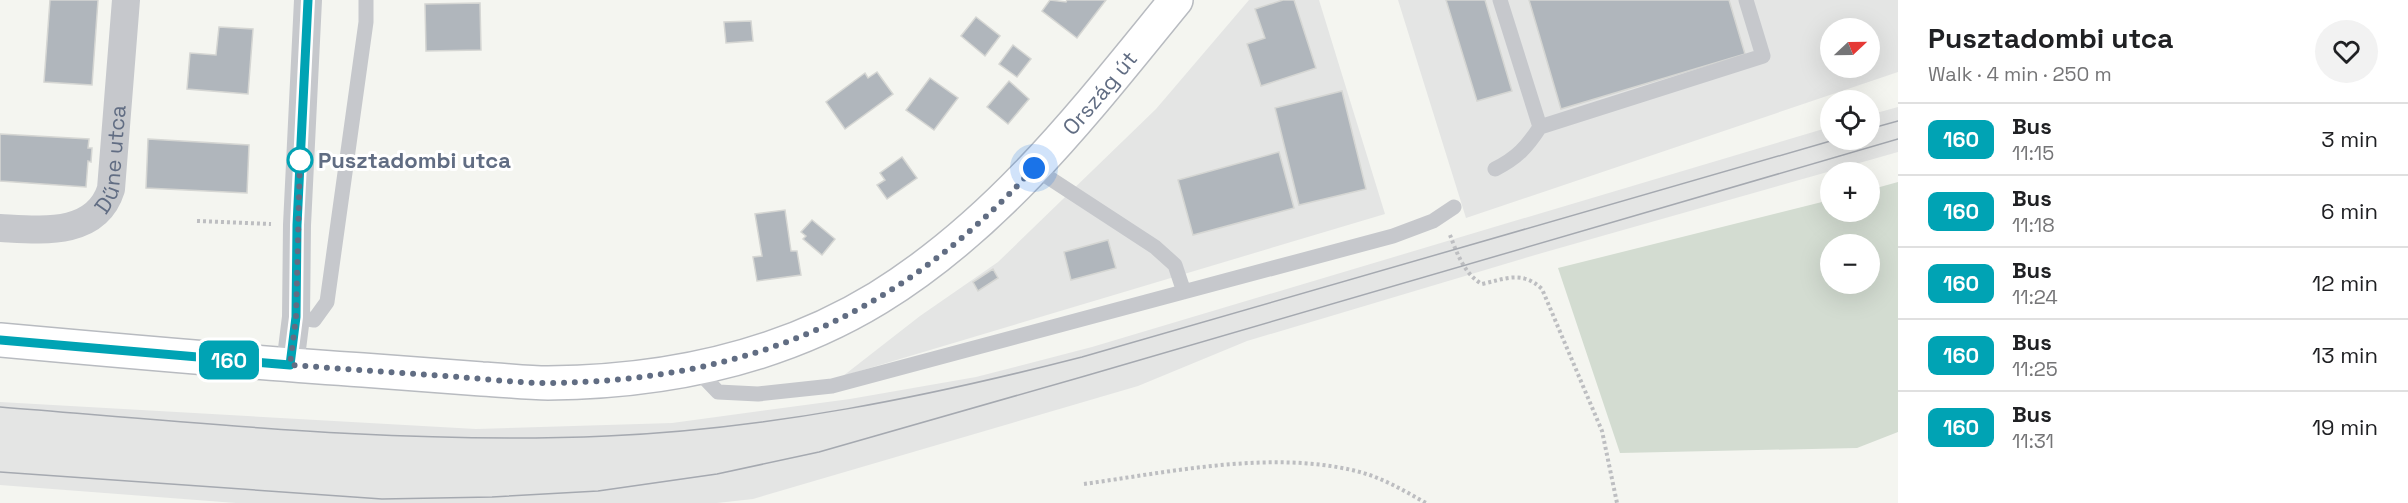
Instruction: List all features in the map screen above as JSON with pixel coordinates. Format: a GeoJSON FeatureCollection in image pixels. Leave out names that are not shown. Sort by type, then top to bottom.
{"type":"FeatureCollection","features":[{"type":"Feature","properties":{"kind":"main road","name":"Ország út"},"geometry":{"type":"LineString","coordinates":[[0,340],[290,365],[546,383],[618,380],[696,369],[746,357],[816,331],[878,298],[927,264],[978,224],[1034,168],[1089,107],[1176,0]]}},
{"type":"Feature","properties":{"kind":"street","name":"Dűne utca"},"geometry":{"type":"LineString","coordinates":[[0,228],[62,229],[93,217],[108,200],[111,189],[126,0]]}},
{"type":"Feature","properties":{"kind":"street"},"geometry":{"type":"LineString","coordinates":[[290,365],[296,317],[297,225],[308,0]]}},
{"type":"Feature","properties":{"kind":"lane"},"geometry":{"type":"LineString","coordinates":[[296,317],[314,320],[327,303],[357,92],[366,0]]}},
{"type":"Feature","properties":{"kind":"lane"},"geometry":{"type":"LineString","coordinates":[[1500,0],[1540,127]]}},
{"type":"Feature","properties":{"kind":"lane"},"geometry":{"type":"LineString","coordinates":[[1495,169],[1506,164],[1527,148],[1540,127],[1763,56],[1746,0]]}},
{"type":"Feature","properties":{"kind":"lane"},"geometry":{"type":"LineString","coordinates":[[1034,168],[1155,247],[1175,264],[1184,292]]}},
{"type":"Feature","properties":{"kind":"lane"},"geometry":{"type":"LineString","coordinates":[[696,369],[717,392],[758,394],[832,386],[1393,236],[1433,221],[1454,207]]}},
{"type":"Feature","properties":{"kind":"path"},"geometry":{"type":"LineString","coordinates":[[197,221],[297,225]]}},
{"type":"Feature","properties":{"kind":"path"},"geometry":{"type":"LineString","coordinates":[[1454,245],[1466,269],[1474,280],[1482,284],[1516,276],[1532,280],[1542,289],[1602,431],[1617,503]]}},
{"type":"Feature","properties":{"kind":"path"},"geometry":{"type":"LineString","coordinates":[[1084,484],[1198,468],[1311,462],[1357,471],[1385,480],[1426,503]]}},
{"type":"Feature","properties":{"kind":"shaded area"},"geometry":{"type":"Polygon","coordinates":[[[1249,0],[1319,0],[1385,214],[843,376],[920,316],[998,262],[1156,109],[1249,0]]]}},
{"type":"Feature","properties":{"kind":"shaded area"},"geometry":{"type":"Polygon","coordinates":[[[1398,0],[1898,0],[1898,72],[1845,90],[1820,90],[1820,98],[1466,218],[1398,0]]]}},
{"type":"Feature","properties":{"kind":"shaded area"},"geometry":{"type":"Polygon","coordinates":[[[1898,107],[1898,152],[1863,162],[1820,162],[1820,174],[1542,253],[1247,341],[1138,386],[753,499],[717,503],[236,503],[0,485],[0,402],[476,429],[672,423],[850,399],[976,377],[1092,347],[1820,130],[1820,150],[1880,150],[1880,112],[1898,107]]]}},
{"type":"Feature","properties":{"kind":"shaded area"},"geometry":{"type":"Polygon","coordinates":[[[1898,182],[1898,432],[1857,448],[1620,453],[1558,268],[1820,202],[1820,222],[1880,222],[1880,187],[1898,182]]]}},
{"type":"Feature","properties":{"kind":"building"},"geometry":{"type":"Polygon","coordinates":[[[50,0],[98,0],[92,85],[44,82],[50,0]]]}},
{"type":"Feature","properties":{"kind":"building"},"geometry":{"type":"Polygon","coordinates":[[[1050,0],[1066,2],[1067,0],[1106,0],[1077,38],[1042,11],[1050,0]]]}},
{"type":"Feature","properties":{"kind":"building"},"geometry":{"type":"Polygon","coordinates":[[[1283,0],[1294,0],[1316,68],[1261,86],[1247,44],[1265,38],[1255,9],[1283,0]]]}},
{"type":"Feature","properties":{"kind":"building"},"geometry":{"type":"Polygon","coordinates":[[[1446,0],[1485,0],[1512,91],[1477,101],[1446,0]]]}},
{"type":"Feature","properties":{"kind":"building"},"geometry":{"type":"Polygon","coordinates":[[[1529,0],[1729,0],[1745,54],[1561,109],[1529,0]]]}},
{"type":"Feature","properties":{"kind":"building"},"geometry":{"type":"Polygon","coordinates":[[[480,3],[481,50],[426,51],[425,4],[480,3]]]}},
{"type":"Feature","properties":{"kind":"building"},"geometry":{"type":"Polygon","coordinates":[[[976,17],[1000,36],[985,56],[961,36],[976,17]]]}},
{"type":"Feature","properties":{"kind":"building"},"geometry":{"type":"Polygon","coordinates":[[[751,21],[753,41],[726,43],[724,22],[751,21]]]}},
{"type":"Feature","properties":{"kind":"building"},"geometry":{"type":"Polygon","coordinates":[[[219,27],[253,29],[248,94],[187,89],[190,53],[216,55],[219,27]]]}},
{"type":"Feature","properties":{"kind":"building"},"geometry":{"type":"Polygon","coordinates":[[[1013,45],[1031,59],[1017,77],[999,64],[1013,45]]]}},
{"type":"Feature","properties":{"kind":"building"},"geometry":{"type":"Polygon","coordinates":[[[877,72],[893,94],[845,129],[826,102],[865,73],[868,78],[877,72]]]}},
{"type":"Feature","properties":{"kind":"building"},"geometry":{"type":"Polygon","coordinates":[[[930,78],[958,98],[934,130],[906,110],[930,78]]]}},
{"type":"Feature","properties":{"kind":"building"},"geometry":{"type":"Polygon","coordinates":[[[1009,81],[1029,99],[1008,124],[987,107],[1009,81]]]}},
{"type":"Feature","properties":{"kind":"building"},"geometry":{"type":"Polygon","coordinates":[[[1342,91],[1366,189],[1299,205],[1275,108],[1342,91]]]}},
{"type":"Feature","properties":{"kind":"building"},"geometry":{"type":"Polygon","coordinates":[[[0,134],[89,139],[88,148],[92,148],[91,162],[88,161],[86,187],[0,181],[0,134]]]}},
{"type":"Feature","properties":{"kind":"building"},"geometry":{"type":"Polygon","coordinates":[[[148,139],[249,145],[247,193],[146,188],[148,139]]]}},
{"type":"Feature","properties":{"kind":"building"},"geometry":{"type":"Polygon","coordinates":[[[1279,152],[1294,208],[1193,235],[1178,180],[1279,152]]]}},
{"type":"Feature","properties":{"kind":"building"},"geometry":{"type":"Polygon","coordinates":[[[902,157],[917,178],[887,199],[877,185],[885,180],[880,173],[902,157]]]}},
{"type":"Feature","properties":{"kind":"building"},"geometry":{"type":"Polygon","coordinates":[[[785,210],[791,251],[797,251],[801,275],[757,281],[753,257],[762,256],[755,214],[785,210]]]}},
{"type":"Feature","properties":{"kind":"building"},"geometry":{"type":"Polygon","coordinates":[[[812,220],[835,239],[822,255],[803,239],[806,236],[801,232],[812,220]]]}},
{"type":"Feature","properties":{"kind":"building"},"geometry":{"type":"Polygon","coordinates":[[[1108,240],[1116,268],[1071,280],[1064,252],[1108,240]]]}},
{"type":"Feature","properties":{"kind":"building"},"geometry":{"type":"Polygon","coordinates":[[[993,269],[998,278],[978,291],[973,282],[993,269]]]}},
{"type":"Feature","properties":{"kind":"tram line"},"geometry":{"type":"LineString","coordinates":[[1880,126],[1898,121]]}},
{"type":"Feature","properties":{"kind":"tram line"},"geometry":{"type":"LineString","coordinates":[[0,472],[382,499],[492,497],[598,491],[717,474],[819,452],[1898,139]]}},
{"type":"Feature","properties":{"kind":"tram line"},"geometry":{"type":"LineString","coordinates":[[0,407],[227,426],[455,438],[607,436],[668,432],[787,418],[906,398],[1082,357],[1820,144]]}},
{"type":"Feature","properties":{"kind":"bus line","name":"160"},"geometry":{"type":"LineString","coordinates":[[0,340],[290,365],[296,317],[297,225],[308,0]]}},
{"type":"Feature","properties":{"kind":"place","name":"Pusztadombi utca"},"geometry":{"type":"Point","coordinates":[300,160]}},
{"type":"Feature","properties":{"kind":"route"},"geometry":{"type":"LineString","coordinates":[[300,160],[300,157],[296,317],[290,365],[546,383],[618,380],[696,369],[746,357],[816,331],[878,298],[911,276],[978,224],[1034,168]]}}]}
